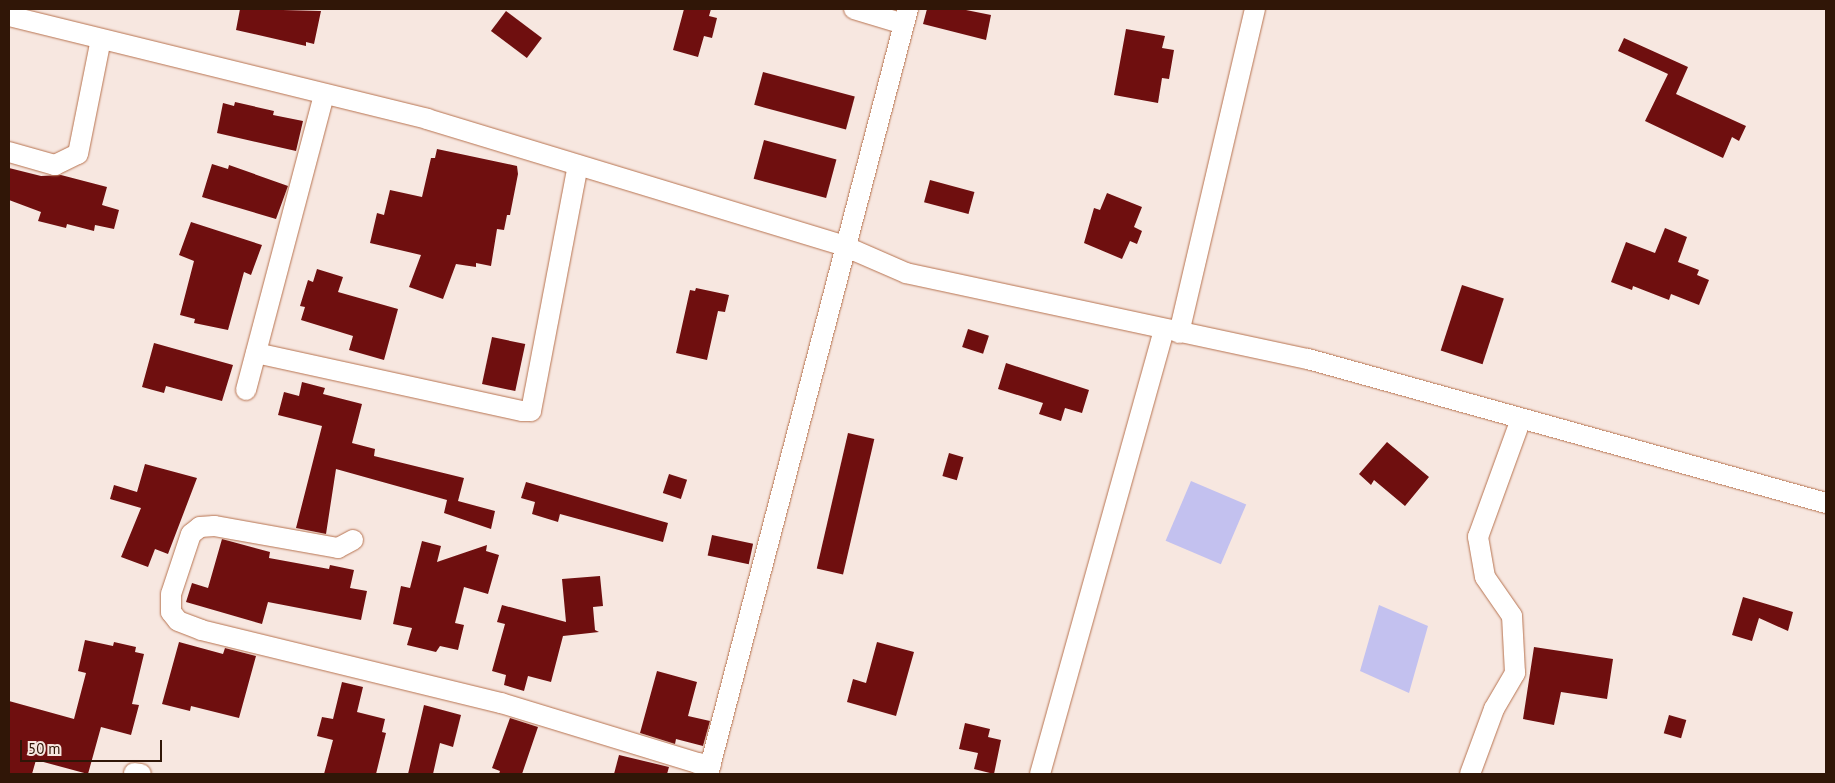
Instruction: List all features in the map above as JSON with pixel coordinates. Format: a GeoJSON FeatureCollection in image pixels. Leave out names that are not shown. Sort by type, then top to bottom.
{"type":"FeatureCollection","features":[{"type":"Feature","properties":{"kind":"street"},"geometry":{"type":"LineString","coordinates":[[353,540],[338,548],[214,526],[200,527],[191,534],[172,594],[171,612],[178,621],[202,630],[500,703],[697,763],[710,769],[844,246],[906,16],[854,9]]}},
{"type":"Feature","properties":{"kind":"street"},"geometry":{"type":"LineString","coordinates":[[1040,774],[1171,331],[1255,9]]}},
{"type":"Feature","properties":{"kind":"street"},"geometry":{"type":"LineString","coordinates":[[9,16],[427,119],[844,246],[906,273],[1308,359],[1826,503]]}},
{"type":"Feature","properties":{"kind":"street"},"geometry":{"type":"LineString","coordinates":[[9,152],[55,165],[78,154],[101,39]]}},
{"type":"Feature","properties":{"kind":"street"},"geometry":{"type":"LineString","coordinates":[[246,390],[324,95]]}},
{"type":"Feature","properties":{"kind":"street"},"geometry":{"type":"LineString","coordinates":[[256,353],[522,411],[531,411],[578,165]]}},
{"type":"Feature","properties":{"kind":"street"},"geometry":{"type":"LineString","coordinates":[[1470,774],[1494,709],[1515,673],[1512,616],[1485,577],[1478,537],[1490,496],[1506,464],[1512,437],[1521,419]]}},
{"type":"Feature","properties":{"kind":"water"},"geometry":{"type":"Polygon","coordinates":[[[1191,481],[1246,504],[1221,564],[1166,541],[1191,481]]]}},
{"type":"Feature","properties":{"kind":"water"},"geometry":{"type":"Polygon","coordinates":[[[1379,605],[1428,626],[1409,693],[1360,671],[1379,605]]]}},
{"type":"Feature","properties":{"kind":"building"},"geometry":{"type":"Polygon","coordinates":[[[240,9],[321,11],[314,44],[306,42],[306,46],[236,30],[240,9]]]}},
{"type":"Feature","properties":{"kind":"building"},"geometry":{"type":"Polygon","coordinates":[[[684,9],[711,9],[709,16],[717,18],[712,38],[704,36],[698,57],[673,50],[684,9]]]}},
{"type":"Feature","properties":{"kind":"building"},"geometry":{"type":"Polygon","coordinates":[[[927,9],[961,9],[991,15],[986,40],[923,24],[927,9]]]}},
{"type":"Feature","properties":{"kind":"building"},"geometry":{"type":"Polygon","coordinates":[[[506,11],[542,38],[527,58],[491,31],[506,11]]]}},
{"type":"Feature","properties":{"kind":"building"},"geometry":{"type":"Polygon","coordinates":[[[1126,29],[1165,36],[1162,48],[1174,50],[1169,79],[1162,78],[1158,103],[1114,95],[1126,29]]]}},
{"type":"Feature","properties":{"kind":"building"},"geometry":{"type":"Polygon","coordinates":[[[1624,38],[1688,67],[1676,94],[1746,126],[1739,141],[1732,137],[1723,158],[1645,121],[1668,74],[1618,51],[1624,38]]]}},
{"type":"Feature","properties":{"kind":"building"},"geometry":{"type":"Polygon","coordinates":[[[763,72],[855,97],[846,129],[754,105],[763,72]]]}},
{"type":"Feature","properties":{"kind":"building"},"geometry":{"type":"Polygon","coordinates":[[[235,102],[274,111],[273,115],[303,121],[296,151],[217,133],[223,103],[234,106],[235,102]]]}},
{"type":"Feature","properties":{"kind":"building"},"geometry":{"type":"Polygon","coordinates":[[[764,140],[836,159],[826,198],[754,179],[764,140]]]}},
{"type":"Feature","properties":{"kind":"building"},"geometry":{"type":"Polygon","coordinates":[[[437,149],[517,166],[518,174],[510,215],[507,215],[504,230],[497,229],[491,266],[476,263],[476,267],[456,264],[443,299],[409,287],[421,255],[370,243],[377,213],[384,215],[390,190],[422,197],[431,158],[435,158],[437,149]]]}},
{"type":"Feature","properties":{"kind":"building"},"geometry":{"type":"Polygon","coordinates":[[[212,164],[228,169],[229,165],[288,186],[276,219],[202,197],[212,164]]]}},
{"type":"Feature","properties":{"kind":"building"},"geometry":{"type":"Polygon","coordinates":[[[9,168],[41,176],[61,175],[107,187],[102,205],[119,210],[114,229],[95,225],[94,231],[67,224],[66,228],[38,221],[41,212],[9,200],[9,168]]]}},
{"type":"Feature","properties":{"kind":"building"},"geometry":{"type":"Polygon","coordinates":[[[930,180],[974,192],[968,214],[924,202],[930,180]]]}},
{"type":"Feature","properties":{"kind":"building"},"geometry":{"type":"Polygon","coordinates":[[[1107,193],[1142,207],[1134,227],[1142,231],[1137,244],[1130,241],[1122,259],[1084,243],[1094,208],[1100,210],[1107,193]]]}},
{"type":"Feature","properties":{"kind":"building"},"geometry":{"type":"Polygon","coordinates":[[[191,222],[262,245],[251,275],[244,272],[228,330],[194,323],[195,319],[180,315],[194,261],[179,255],[191,222]]]}},
{"type":"Feature","properties":{"kind":"building"},"geometry":{"type":"Polygon","coordinates":[[[1665,228],[1687,237],[1678,262],[1699,270],[1697,275],[1709,280],[1699,305],[1671,294],[1669,300],[1633,286],[1632,290],[1611,282],[1626,242],[1655,253],[1665,228]]]}},
{"type":"Feature","properties":{"kind":"building"},"geometry":{"type":"Polygon","coordinates":[[[317,269],[343,277],[338,292],[398,309],[384,360],[349,350],[353,336],[301,320],[305,307],[300,306],[308,280],[313,282],[317,269]]]}},
{"type":"Feature","properties":{"kind":"building"},"geometry":{"type":"Polygon","coordinates":[[[1462,285],[1504,299],[1483,364],[1441,351],[1462,285]]]}},
{"type":"Feature","properties":{"kind":"building"},"geometry":{"type":"Polygon","coordinates":[[[696,288],[729,295],[725,312],[718,311],[707,360],[676,353],[690,290],[695,291],[696,288]]]}},
{"type":"Feature","properties":{"kind":"building"},"geometry":{"type":"Polygon","coordinates":[[[968,329],[989,336],[983,354],[962,347],[968,329]]]}},
{"type":"Feature","properties":{"kind":"building"},"geometry":{"type":"Polygon","coordinates":[[[492,337],[525,344],[515,391],[482,384],[492,337]]]}},
{"type":"Feature","properties":{"kind":"building"},"geometry":{"type":"Polygon","coordinates":[[[154,343],[233,365],[222,401],[166,386],[164,393],[142,387],[154,343]]]}},
{"type":"Feature","properties":{"kind":"building"},"geometry":{"type":"Polygon","coordinates":[[[1006,363],[1089,390],[1082,413],[1065,408],[1061,421],[1039,414],[1043,403],[998,389],[1006,363]]]}},
{"type":"Feature","properties":{"kind":"building"},"geometry":{"type":"Polygon","coordinates":[[[302,382],[325,388],[323,394],[362,404],[352,443],[375,449],[374,456],[464,478],[458,501],[495,511],[491,529],[444,513],[447,500],[336,469],[326,534],[296,528],[322,426],[278,415],[284,392],[299,396],[302,382]]]}},
{"type":"Feature","properties":{"kind":"building"},"geometry":{"type":"Polygon","coordinates":[[[848,433],[874,439],[843,575],[817,568],[848,433]]]}},
{"type":"Feature","properties":{"kind":"building"},"geometry":{"type":"Polygon","coordinates":[[[1387,442],[1429,477],[1405,506],[1374,480],[1371,485],[1359,474],[1387,442]]]}},
{"type":"Feature","properties":{"kind":"building"},"geometry":{"type":"Polygon","coordinates":[[[949,453],[963,457],[957,480],[942,476],[949,453]]]}},
{"type":"Feature","properties":{"kind":"building"},"geometry":{"type":"Polygon","coordinates":[[[145,464],[197,478],[168,554],[155,549],[148,567],[121,557],[141,508],[110,499],[114,485],[137,492],[145,464]]]}},
{"type":"Feature","properties":{"kind":"building"},"geometry":{"type":"Polygon","coordinates":[[[669,474],[687,480],[681,499],[663,493],[669,474]]]}},
{"type":"Feature","properties":{"kind":"building"},"geometry":{"type":"Polygon","coordinates":[[[526,482],[668,523],[663,542],[560,514],[558,522],[532,514],[535,502],[521,498],[526,482]]]}},
{"type":"Feature","properties":{"kind":"building"},"geometry":{"type":"Polygon","coordinates":[[[712,535],[753,544],[749,564],[708,556],[712,535]]]}},
{"type":"Feature","properties":{"kind":"building"},"geometry":{"type":"Polygon","coordinates":[[[222,539],[270,552],[269,558],[329,569],[330,565],[354,570],[350,588],[367,591],[361,620],[268,602],[262,624],[186,602],[192,583],[208,588],[222,539]]]}},
{"type":"Feature","properties":{"kind":"building"},"geometry":{"type":"Polygon","coordinates":[[[422,541],[441,546],[437,562],[487,545],[486,551],[499,555],[488,594],[464,587],[455,623],[464,625],[458,650],[440,646],[436,652],[407,645],[412,628],[393,624],[401,586],[410,588],[422,541]]]}},
{"type":"Feature","properties":{"kind":"building"},"geometry":{"type":"Polygon","coordinates":[[[600,576],[603,606],[593,607],[595,630],[599,632],[563,636],[551,682],[528,676],[524,691],[504,685],[506,675],[492,671],[505,624],[497,622],[502,605],[566,622],[562,579],[600,576]]]}},
{"type":"Feature","properties":{"kind":"building"},"geometry":{"type":"Polygon","coordinates":[[[1743,597],[1793,612],[1788,631],[1759,618],[1752,641],[1732,635],[1743,597]]]}},
{"type":"Feature","properties":{"kind":"building"},"geometry":{"type":"Polygon","coordinates":[[[85,640],[113,646],[114,642],[136,647],[135,652],[144,654],[132,704],[139,705],[131,735],[101,727],[88,774],[36,760],[32,774],[9,774],[9,701],[74,719],[86,673],[78,671],[85,640]]]}},
{"type":"Feature","properties":{"kind":"building"},"geometry":{"type":"Polygon","coordinates":[[[179,642],[223,654],[225,648],[256,656],[239,718],[191,706],[190,711],[162,704],[179,642]]]}},
{"type":"Feature","properties":{"kind":"building"},"geometry":{"type":"Polygon","coordinates":[[[877,642],[914,652],[896,716],[847,702],[853,679],[866,683],[877,642]]]}},
{"type":"Feature","properties":{"kind":"building"},"geometry":{"type":"Polygon","coordinates":[[[1534,647],[1613,659],[1607,699],[1561,692],[1554,725],[1523,719],[1534,647]]]}},
{"type":"Feature","properties":{"kind":"building"},"geometry":{"type":"Polygon","coordinates":[[[657,671],[697,682],[688,716],[710,721],[703,746],[676,739],[675,744],[640,733],[657,671]]]}},
{"type":"Feature","properties":{"kind":"building"},"geometry":{"type":"Polygon","coordinates":[[[342,682],[363,687],[357,712],[385,719],[382,732],[386,733],[376,774],[324,774],[333,740],[317,736],[322,717],[333,719],[342,682]]]}},
{"type":"Feature","properties":{"kind":"building"},"geometry":{"type":"Polygon","coordinates":[[[424,705],[461,715],[453,747],[440,743],[433,774],[408,774],[424,705]]]}},
{"type":"Feature","properties":{"kind":"building"},"geometry":{"type":"Polygon","coordinates":[[[1669,715],[1686,720],[1681,738],[1664,733],[1669,715]]]}},
{"type":"Feature","properties":{"kind":"building"},"geometry":{"type":"Polygon","coordinates":[[[510,718],[538,727],[522,774],[499,774],[500,771],[492,768],[510,718]]]}},
{"type":"Feature","properties":{"kind":"building"},"geometry":{"type":"Polygon","coordinates":[[[965,723],[990,729],[988,737],[1001,740],[994,774],[974,769],[978,753],[959,749],[965,723]]]}},
{"type":"Feature","properties":{"kind":"building"},"geometry":{"type":"Polygon","coordinates":[[[619,755],[669,767],[667,774],[614,774],[619,755]]]}}]}
